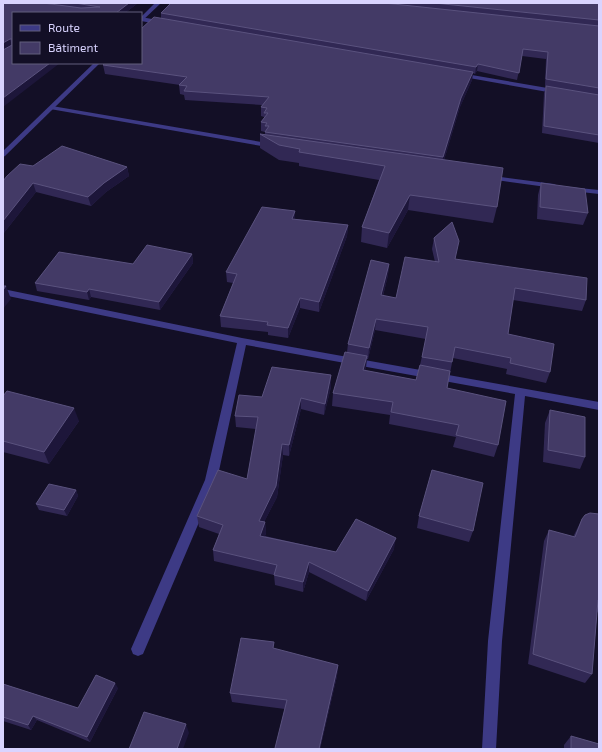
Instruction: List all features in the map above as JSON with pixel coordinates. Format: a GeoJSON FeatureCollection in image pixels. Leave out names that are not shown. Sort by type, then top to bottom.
{"type":"FeatureCollection","features":[{"type":"Feature","properties":{"kind":"street"},"geometry":{"type":"LineString","coordinates":[[142,18],[158,3]]}},
{"type":"Feature","properties":{"kind":"street"},"geometry":{"type":"LineString","coordinates":[[142,19],[172,24]]}},
{"type":"Feature","properties":{"kind":"street"},"geometry":{"type":"LineString","coordinates":[[3,155],[96,64]]}},
{"type":"Feature","properties":{"kind":"street"},"geometry":{"type":"LineString","coordinates":[[457,74],[569,94]]}},
{"type":"Feature","properties":{"kind":"street"},"geometry":{"type":"LineString","coordinates":[[52,108],[282,147]]}},
{"type":"Feature","properties":{"kind":"street"},"geometry":{"type":"LineString","coordinates":[[480,176],[599,192]]}},
{"type":"Feature","properties":{"kind":"street"},"geometry":{"type":"LineString","coordinates":[[3,292],[242,341],[599,406]]}},
{"type":"Feature","properties":{"kind":"street"},"geometry":{"type":"LineString","coordinates":[[138,649],[211,480],[242,341]]}},
{"type":"Feature","properties":{"kind":"street"},"geometry":{"type":"LineString","coordinates":[[489,749],[495,642],[520,392]]}},
{"type":"Feature","properties":{"kind":"building"},"geometry":{"type":"Polygon","coordinates":[[[3,3],[43,3],[81,8],[100,7],[75,3],[129,3],[117,12],[12,12],[12,39],[3,43],[3,3]]]}},
{"type":"Feature","properties":{"kind":"building"},"geometry":{"type":"Polygon","coordinates":[[[171,3],[384,3],[599,26],[599,88],[546,79],[548,52],[523,49],[519,73],[478,64],[476,67],[161,13],[171,3]]]}},
{"type":"Feature","properties":{"kind":"building"},"geometry":{"type":"Polygon","coordinates":[[[434,3],[599,3],[599,20],[434,3]]]}},
{"type":"Feature","properties":{"kind":"building"},"geometry":{"type":"Polygon","coordinates":[[[154,17],[473,72],[461,98],[443,157],[265,132],[269,126],[265,126],[267,123],[261,122],[268,113],[264,113],[267,108],[261,107],[269,97],[184,91],[187,86],[179,85],[187,77],[103,65],[142,64],[142,28],[154,17]]]}},
{"type":"Feature","properties":{"kind":"building"},"geometry":{"type":"Polygon","coordinates":[[[12,45],[12,64],[49,64],[3,98],[3,50],[12,45]]]}},
{"type":"Feature","properties":{"kind":"building"},"geometry":{"type":"Polygon","coordinates":[[[546,86],[599,95],[599,135],[544,126],[546,86]]]}},
{"type":"Feature","properties":{"kind":"building"},"geometry":{"type":"Polygon","coordinates":[[[260,134],[503,168],[497,207],[410,195],[389,233],[362,227],[385,166],[299,152],[300,149],[279,145],[260,134]]]}},
{"type":"Feature","properties":{"kind":"building"},"geometry":{"type":"Polygon","coordinates":[[[62,146],[127,167],[104,183],[88,197],[33,183],[3,221],[3,181],[20,164],[33,166],[62,146]]]}},
{"type":"Feature","properties":{"kind":"building"},"geometry":{"type":"Polygon","coordinates":[[[541,183],[585,189],[588,213],[540,207],[541,183]]]}},
{"type":"Feature","properties":{"kind":"building"},"geometry":{"type":"Polygon","coordinates":[[[262,207],[295,211],[292,219],[348,225],[319,302],[300,298],[288,328],[267,325],[268,322],[220,316],[237,274],[226,272],[262,207]]]}},
{"type":"Feature","properties":{"kind":"building"},"geometry":{"type":"Polygon","coordinates":[[[452,222],[459,241],[455,259],[587,278],[586,300],[515,288],[508,334],[554,344],[550,372],[510,363],[511,358],[455,347],[452,362],[422,357],[428,327],[376,319],[369,348],[348,344],[371,260],[389,264],[381,295],[396,298],[405,257],[439,262],[434,238],[452,222]]]}},
{"type":"Feature","properties":{"kind":"building"},"geometry":{"type":"Polygon","coordinates":[[[147,245],[192,254],[159,302],[89,289],[87,292],[35,283],[59,252],[133,264],[147,245]]]}},
{"type":"Feature","properties":{"kind":"building"},"geometry":{"type":"Polygon","coordinates":[[[345,352],[367,356],[363,370],[416,380],[420,365],[450,371],[447,388],[506,401],[498,445],[456,435],[459,425],[391,412],[393,402],[333,393],[345,352]]]}},
{"type":"Feature","properties":{"kind":"building"},"geometry":{"type":"Polygon","coordinates":[[[272,367],[331,375],[325,404],[301,398],[289,445],[282,444],[276,486],[259,521],[265,522],[260,536],[336,552],[356,519],[396,538],[368,591],[309,562],[303,582],[274,575],[277,565],[213,550],[223,525],[197,516],[218,470],[247,479],[258,417],[235,416],[239,395],[262,397],[272,367]]]}},
{"type":"Feature","properties":{"kind":"building"},"geometry":{"type":"Polygon","coordinates":[[[7,391],[74,408],[44,452],[3,441],[3,396],[7,391]]]}},
{"type":"Feature","properties":{"kind":"building"},"geometry":{"type":"Polygon","coordinates":[[[550,410],[585,417],[585,457],[548,450],[550,410]]]}},
{"type":"Feature","properties":{"kind":"building"},"geometry":{"type":"Polygon","coordinates":[[[432,470],[483,483],[473,531],[419,516],[432,470]]]}},
{"type":"Feature","properties":{"kind":"building"},"geometry":{"type":"Polygon","coordinates":[[[49,484],[76,490],[64,510],[36,504],[49,484]]]}},
{"type":"Feature","properties":{"kind":"building"},"geometry":{"type":"Polygon","coordinates":[[[590,513],[599,514],[599,601],[598,600],[592,674],[533,654],[549,530],[575,537],[582,519],[585,515],[590,513]]]}},
{"type":"Feature","properties":{"kind":"building"},"geometry":{"type":"Polygon","coordinates":[[[241,638],[274,642],[273,648],[338,665],[319,749],[275,748],[287,700],[230,693],[241,638]]]}},
{"type":"Feature","properties":{"kind":"building"},"geometry":{"type":"Polygon","coordinates":[[[96,675],[115,683],[87,737],[33,716],[28,725],[3,717],[3,684],[78,708],[96,675]]]}},
{"type":"Feature","properties":{"kind":"building"},"geometry":{"type":"Polygon","coordinates":[[[144,712],[186,724],[177,749],[129,749],[144,712]]]}},
{"type":"Feature","properties":{"kind":"building"},"geometry":{"type":"Polygon","coordinates":[[[571,736],[599,744],[599,749],[571,749],[571,736]]]}}]}
